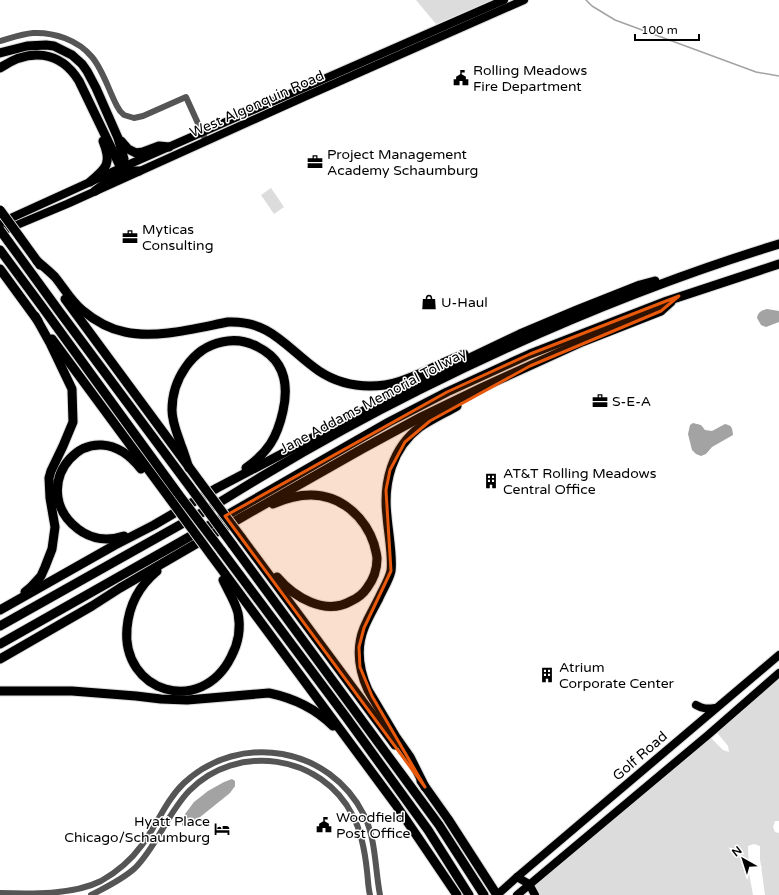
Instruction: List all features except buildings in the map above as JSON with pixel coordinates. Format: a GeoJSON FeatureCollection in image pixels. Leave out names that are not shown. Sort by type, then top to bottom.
{"type":"FeatureCollection","features":[{"type":"Feature","properties":{"kind":"highway"},"geometry":{"type":"LineString","coordinates":[[0,53],[28,46],[54,46],[72,55],[85,68],[96,88],[124,155],[124,162],[121,172],[95,191]]}},
{"type":"Feature","properties":{"kind":"highway"},"geometry":{"type":"LineString","coordinates":[[0,68],[13,60],[31,55],[44,55],[54,58],[66,65],[75,74],[88,102],[106,149],[108,160],[104,169],[90,182]]}},
{"type":"Feature","properties":{"kind":"highway"},"geometry":{"type":"LineString","coordinates":[[88,102],[119,164],[129,171],[139,171]]}},
{"type":"Feature","properties":{"kind":"highway"},"geometry":{"type":"LineString","coordinates":[[118,138],[128,149],[136,153],[159,146],[170,146]]}},
{"type":"Feature","properties":{"kind":"highway"},"geometry":{"type":"LineString","coordinates":[[0,210],[425,786],[497,895]]}},
{"type":"Feature","properties":{"kind":"highway"},"geometry":{"type":"LineString","coordinates":[[0,231],[430,812],[482,893]]}},
{"type":"Feature","properties":{"kind":"highway","name":"Jane Addams Memorial Tollway"},"geometry":{"type":"LineString","coordinates":[[0,626],[160,537],[335,434],[419,390],[556,326],[669,281],[779,244]]}},
{"type":"Feature","properties":{"kind":"highway"},"geometry":{"type":"LineString","coordinates":[[0,250],[179,495],[346,717],[423,824],[470,895]]}},
{"type":"Feature","properties":{"kind":"highway"},"geometry":{"type":"LineString","coordinates":[[37,261],[55,277],[82,310],[94,319],[109,327],[126,332],[148,334],[172,332],[228,322],[249,324],[261,327],[275,335],[310,364],[326,375],[342,382],[360,386],[392,384],[410,378],[485,345],[520,334]]}},
{"type":"Feature","properties":{"kind":"highway","name":"Jane Addams Memorial Tollway"},"geometry":{"type":"LineString","coordinates":[[0,644],[389,422],[441,396],[530,354],[679,296],[779,264]]}},
{"type":"Feature","properties":{"kind":"highway"},"geometry":{"type":"LineString","coordinates":[[0,269],[396,805],[457,895]]}},
{"type":"Feature","properties":{"kind":"highway"},"geometry":{"type":"LineString","coordinates":[[0,610],[218,488],[413,385],[520,334],[577,310],[640,285],[653,281],[669,281]]}},
{"type":"Feature","properties":{"kind":"highway"},"geometry":{"type":"LineString","coordinates":[[0,659],[244,516],[421,417],[582,342],[661,311],[679,296]]}},
{"type":"Feature","properties":{"kind":"highway"},"geometry":{"type":"LineString","coordinates":[[0,606],[31,587],[45,567],[52,549],[55,527],[50,498],[49,478],[73,422],[72,389],[35,316]]}},
{"type":"Feature","properties":{"kind":"highway"},"geometry":{"type":"LineString","coordinates":[[189,468],[175,431],[172,410],[175,387],[182,372],[196,355],[221,342],[233,340],[242,341],[250,343],[265,351],[275,359],[283,374],[285,383],[285,402],[280,425],[269,447],[255,461],[218,488]]}},
{"type":"Feature","properties":{"kind":"highway"},"geometry":{"type":"LineString","coordinates":[[425,786],[410,757],[364,682],[360,666],[359,647],[364,628],[391,571],[385,506],[388,477],[393,461],[400,449],[410,436],[421,427],[530,366]]}},
{"type":"Feature","properties":{"kind":"highway"},"geometry":{"type":"LineString","coordinates":[[154,525],[115,539],[95,538],[82,532],[69,521],[59,502],[58,482],[63,466],[69,458],[85,447],[108,445],[121,450],[129,456],[157,489],[169,498]]}},
{"type":"Feature","properties":{"kind":"highway"},"geometry":{"type":"LineString","coordinates":[[244,516],[277,502],[294,497],[311,495],[332,499],[349,509],[365,525],[372,538],[377,560],[372,581],[362,594],[348,603],[328,607],[307,601],[286,586],[249,548]]}},
{"type":"Feature","properties":{"kind":"highway"},"geometry":{"type":"LineString","coordinates":[[171,559],[150,577],[135,597],[129,615],[126,633],[127,643],[130,657],[142,674],[151,682],[158,686],[175,691],[190,691],[200,688],[214,680],[228,664],[238,641],[238,615],[236,605],[213,559]]}},
{"type":"Feature","properties":{"kind":"highway"},"geometry":{"type":"LineString","coordinates":[[0,691],[72,691],[187,700],[269,693],[297,701],[326,719],[354,748]]}},
{"type":"Feature","properties":{"kind":"main road","name":"West Algonquin Road"},"geometry":{"type":"LineString","coordinates":[[0,223],[170,146],[504,0]]}},
{"type":"Feature","properties":{"kind":"main road","name":"West Algonquin Road"},"geometry":{"type":"LineString","coordinates":[[0,231],[95,191],[524,0]]}},
{"type":"Feature","properties":{"kind":"main road","name":"Golf Road"},"geometry":{"type":"LineString","coordinates":[[497,895],[779,655]]}},
{"type":"Feature","properties":{"kind":"main road","name":"Golf Road"},"geometry":{"type":"LineString","coordinates":[[517,895],[779,673]]}},
{"type":"Feature","properties":{"kind":"main road"},"geometry":{"type":"LineString","coordinates":[[696,705],[706,709],[716,708]]}},
{"type":"Feature","properties":{"kind":"main road"},"geometry":{"type":"LineString","coordinates":[[517,877],[529,884],[535,895]]}},
{"type":"Feature","properties":{"kind":"street"},"geometry":{"type":"LineString","coordinates":[[0,41],[32,33],[56,35],[66,38],[78,45],[92,57],[100,70],[117,106],[124,115],[134,118],[143,116],[186,97],[206,141]]}},
{"type":"Feature","properties":{"kind":"street"},"geometry":{"type":"LineString","coordinates":[[0,893],[57,893],[76,890],[99,882],[120,868],[134,856],[169,801],[191,777],[215,762],[237,754],[256,751],[287,754],[302,759],[326,771],[348,791],[364,815],[370,831],[380,895]]}},
{"type":"Feature","properties":{"kind":"street"},"geometry":{"type":"LineString","coordinates":[[91,895],[115,883],[134,868],[153,844],[189,790],[203,779],[213,772],[226,767],[264,760],[298,766],[320,778],[326,782],[348,806],[362,838],[370,895]]}},
{"type":"Feature","properties":{"kind":"highlighted area"},"geometry":{"type":"Polygon","coordinates":[[[679,296],[661,311],[530,366],[430,421],[405,442],[390,470],[386,490],[391,571],[364,628],[359,647],[360,667],[372,696],[425,787],[225,516],[447,392],[530,354],[679,296]]]}},
{"type":"Feature","properties":{"kind":"shaded area"},"geometry":{"type":"Polygon","coordinates":[[[416,0],[492,0],[436,24],[416,0]]]}},
{"type":"Feature","properties":{"kind":"shaded area"},"geometry":{"type":"Polygon","coordinates":[[[271,188],[284,207],[274,214],[261,195],[271,188]]]}},
{"type":"Feature","properties":{"kind":"shaded area"},"geometry":{"type":"Polygon","coordinates":[[[767,309],[779,311],[779,322],[766,327],[761,325],[757,318],[760,312],[767,309]]]}},
{"type":"Feature","properties":{"kind":"shaded area"},"geometry":{"type":"Polygon","coordinates":[[[693,423],[701,425],[705,430],[712,431],[725,424],[732,428],[733,435],[712,447],[706,454],[701,456],[692,450],[688,434],[690,425],[693,423]]]}},
{"type":"Feature","properties":{"kind":"shaded area"},"geometry":{"type":"Polygon","coordinates":[[[779,673],[779,821],[775,821],[773,827],[775,832],[779,833],[779,895],[765,895],[760,859],[760,846],[754,844],[748,846],[749,873],[753,895],[536,895],[529,884],[708,735],[723,750],[729,752],[728,746],[714,729],[779,673]]]}},
{"type":"Feature","properties":{"kind":"shaded area"},"geometry":{"type":"Polygon","coordinates":[[[232,779],[235,781],[235,786],[230,793],[189,826],[185,827],[182,825],[182,818],[194,802],[208,791],[232,779]]]}},
{"type":"Feature","properties":{"kind":"waterway"},"geometry":{"type":"LineString","coordinates":[[586,0],[592,6],[615,20],[756,72],[779,76]]}},
{"type":"Feature","properties":{"kind":"place","name":"Rolling Meadows Fire Department"},"geometry":{"type":"Point","coordinates":[461,78]}},
{"type":"Feature","properties":{"kind":"place","name":"Project Management Academy Schaumburg"},"geometry":{"type":"Point","coordinates":[315,162]}},
{"type":"Feature","properties":{"kind":"place","name":"Myticas Consulting"},"geometry":{"type":"Point","coordinates":[130,237]}},
{"type":"Feature","properties":{"kind":"place","name":"U-Haul"},"geometry":{"type":"Point","coordinates":[429,302]}},
{"type":"Feature","properties":{"kind":"place","name":"S-E-A"},"geometry":{"type":"Point","coordinates":[600,401]}},
{"type":"Feature","properties":{"kind":"place","name":"AT&T Rolling Meadows Central Office"},"geometry":{"type":"Point","coordinates":[491,481]}},
{"type":"Feature","properties":{"kind":"place","name":"Atrium Corporate Center"},"geometry":{"type":"Point","coordinates":[547,675]}},
{"type":"Feature","properties":{"kind":"place","name":"Woodfield Post Office"},"geometry":{"type":"Point","coordinates":[324,825]}},
{"type":"Feature","properties":{"kind":"place","name":"Hyatt Place Chicago/Schaumburg"},"geometry":{"type":"Point","coordinates":[222,829]}}]}
